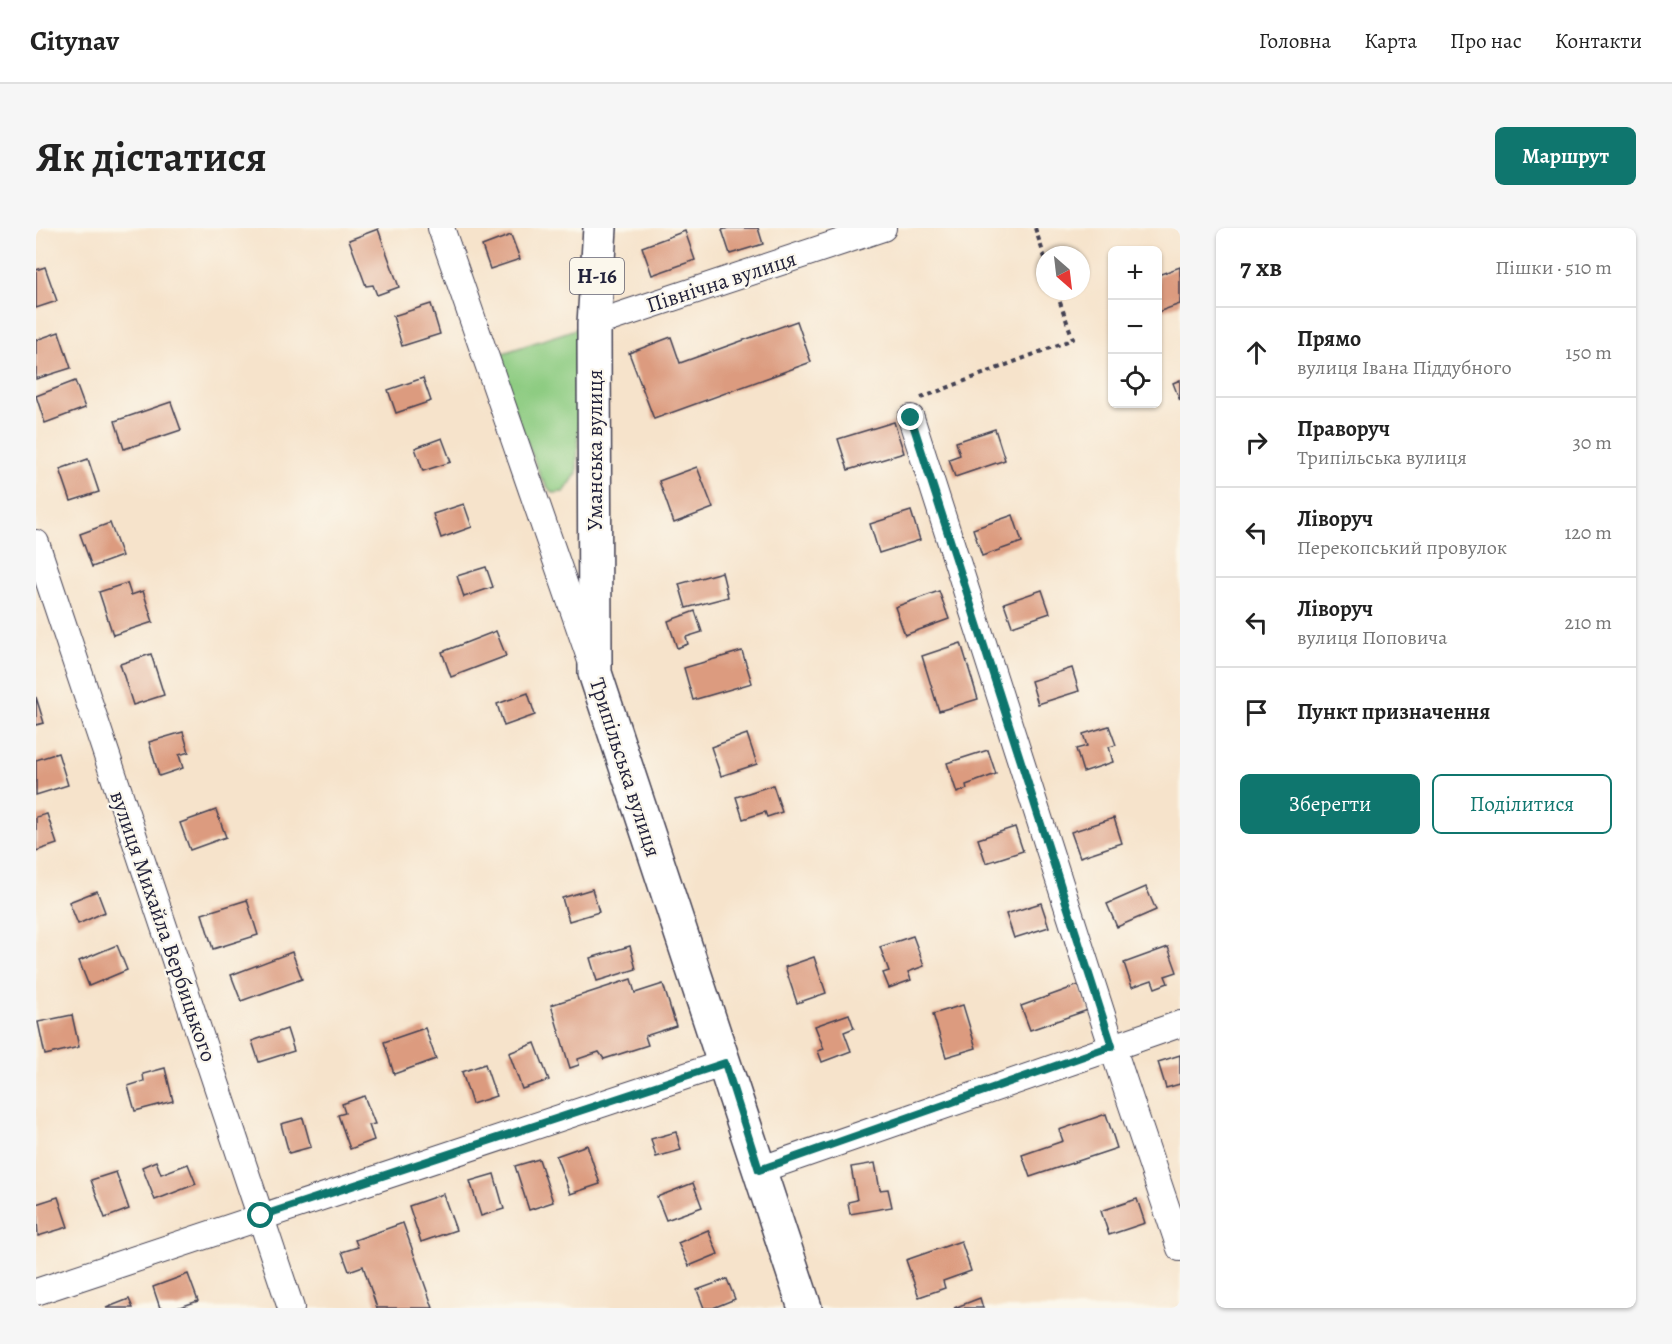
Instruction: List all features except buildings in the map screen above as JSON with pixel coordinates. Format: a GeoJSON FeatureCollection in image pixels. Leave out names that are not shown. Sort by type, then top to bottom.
{"type":"FeatureCollection","features":[{"type":"Feature","properties":{"kind":"main road","name":"Уманська вулиця"},"geometry":{"type":"LineString","coordinates":[[595,673],[594,324],[600,228]]}},
{"type":"Feature","properties":{"kind":"main road","name":"Трипільська вулиця"},"geometry":{"type":"LineString","coordinates":[[595,673],[805,1308]]}},
{"type":"Feature","properties":{"kind":"street","name":"Трипільська вулиця"},"geometry":{"type":"LineString","coordinates":[[441,228],[595,673]]}},
{"type":"Feature","properties":{"kind":"street","name":"Північна вулиця"},"geometry":{"type":"LineString","coordinates":[[594,324],[883,228]]}},
{"type":"Feature","properties":{"kind":"street"},"geometry":{"type":"LineString","coordinates":[[911,418],[1112,1046],[1180,1248]]}},
{"type":"Feature","properties":{"kind":"street","name":"вулиця Михайла Вербицького"},"geometry":{"type":"LineString","coordinates":[[36,543],[291,1308]]}},
{"type":"Feature","properties":{"kind":"street"},"geometry":{"type":"LineString","coordinates":[[759,1170],[1180,1024]]}},
{"type":"Feature","properties":{"kind":"street"},"geometry":{"type":"LineString","coordinates":[[36,1292],[725,1063]]}},
{"type":"Feature","properties":{"kind":"path"},"geometry":{"type":"LineString","coordinates":[[1035,228],[1041,246]]}},
{"type":"Feature","properties":{"kind":"path"},"geometry":{"type":"LineString","coordinates":[[911,418],[915,400],[1073,339],[1059,300]]}},
{"type":"Feature","properties":{"kind":"green space"},"geometry":{"type":"Polygon","coordinates":[[[582,327],[577,473],[564,492],[552,493],[541,478],[494,356],[582,327]]]}},
{"type":"Feature","properties":{"kind":"route"},"geometry":{"type":"LineString","coordinates":[[261,1216],[725,1063],[759,1170],[1112,1046],[911,418]]}}]}
